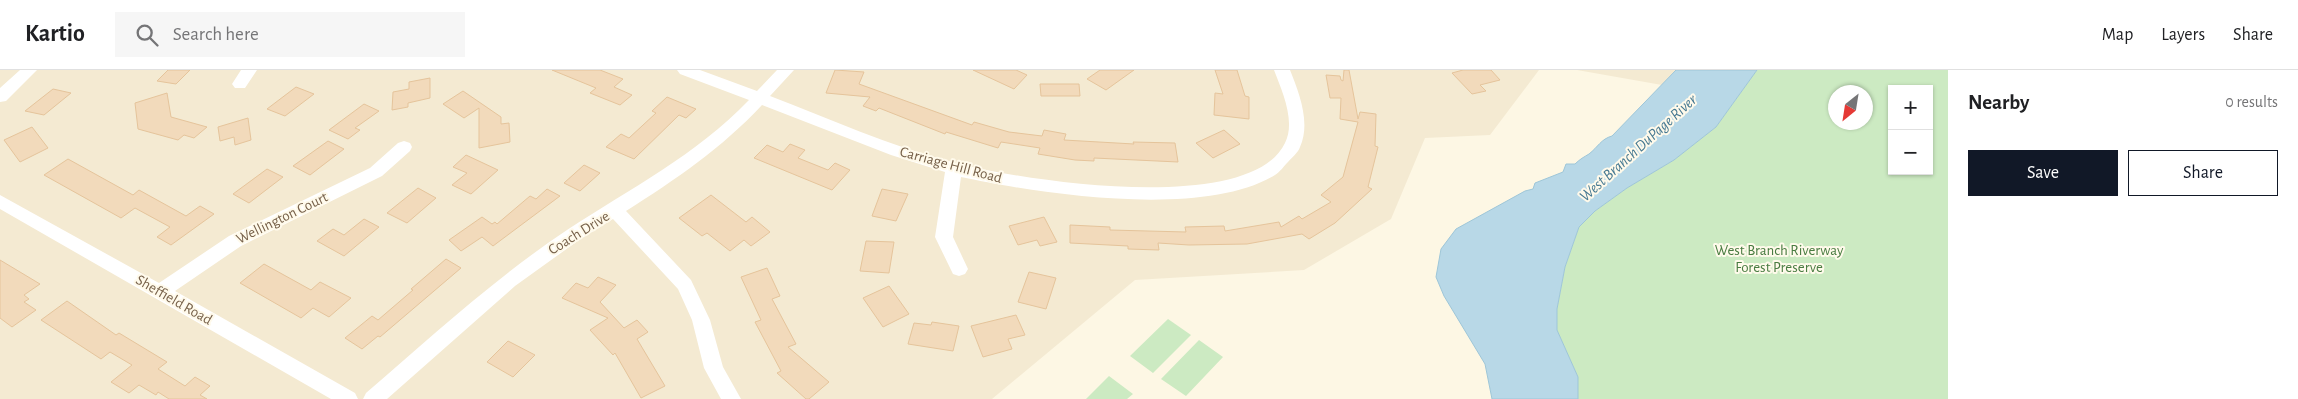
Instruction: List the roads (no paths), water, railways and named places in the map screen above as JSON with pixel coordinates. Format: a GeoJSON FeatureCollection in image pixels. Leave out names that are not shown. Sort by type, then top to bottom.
{"type":"FeatureCollection","features":[{"type":"Feature","properties":{"kind":"street"},"geometry":{"type":"LineString","coordinates":[[0,97],[29,70]]}},
{"type":"Feature","properties":{"kind":"street"},"geometry":{"type":"LineString","coordinates":[[240,84],[249,70]]}},
{"type":"Feature","properties":{"kind":"street","name":"Carriage Hill Road"},"geometry":{"type":"LineString","coordinates":[[686,70],[895,150],[954,169],[1003,180],[1083,190],[1177,192],[1230,187],[1247,182],[1274,168],[1281,162],[1292,146],[1296,124],[1295,110],[1282,70]]}},
{"type":"Feature","properties":{"kind":"street","name":"Coach Drive"},"geometry":{"type":"LineString","coordinates":[[373,399],[508,281],[573,235],[615,210],[704,150],[760,99],[786,70]]}},
{"type":"Feature","properties":{"kind":"street","name":"Wellington Court"},"geometry":{"type":"LineString","coordinates":[[160,292],[235,241],[370,176],[404,147]]}},
{"type":"Feature","properties":{"kind":"street"},"geometry":{"type":"LineString","coordinates":[[954,169],[944,237],[960,269]]}},
{"type":"Feature","properties":{"kind":"street","name":"Sheffield Road"},"geometry":{"type":"LineString","coordinates":[[0,201],[348,399]]}},
{"type":"Feature","properties":{"kind":"street"},"geometry":{"type":"LineString","coordinates":[[615,210],[684,285],[701,320],[714,368],[731,399]]}},
{"type":"Feature","properties":{"kind":"water","name":"West Branch DuPage River"},"geometry":{"type":"Polygon","coordinates":[[[1676,70],[1757,70],[1716,127],[1674,160],[1627,188],[1595,211],[1579,227],[1565,267],[1557,309],[1557,330],[1578,377],[1578,399],[1492,399],[1485,364],[1444,296],[1436,277],[1441,249],[1456,229],[1525,191],[1533,189],[1535,183],[1563,172],[1566,164],[1575,164],[1589,154],[1602,141],[1612,136],[1676,70]]]}},
{"type":"Feature","properties":{"kind":"park label","name":"West Branch Riverway Forest Preserve"},"geometry":{"type":"Point","coordinates":[1779,258]}}]}
